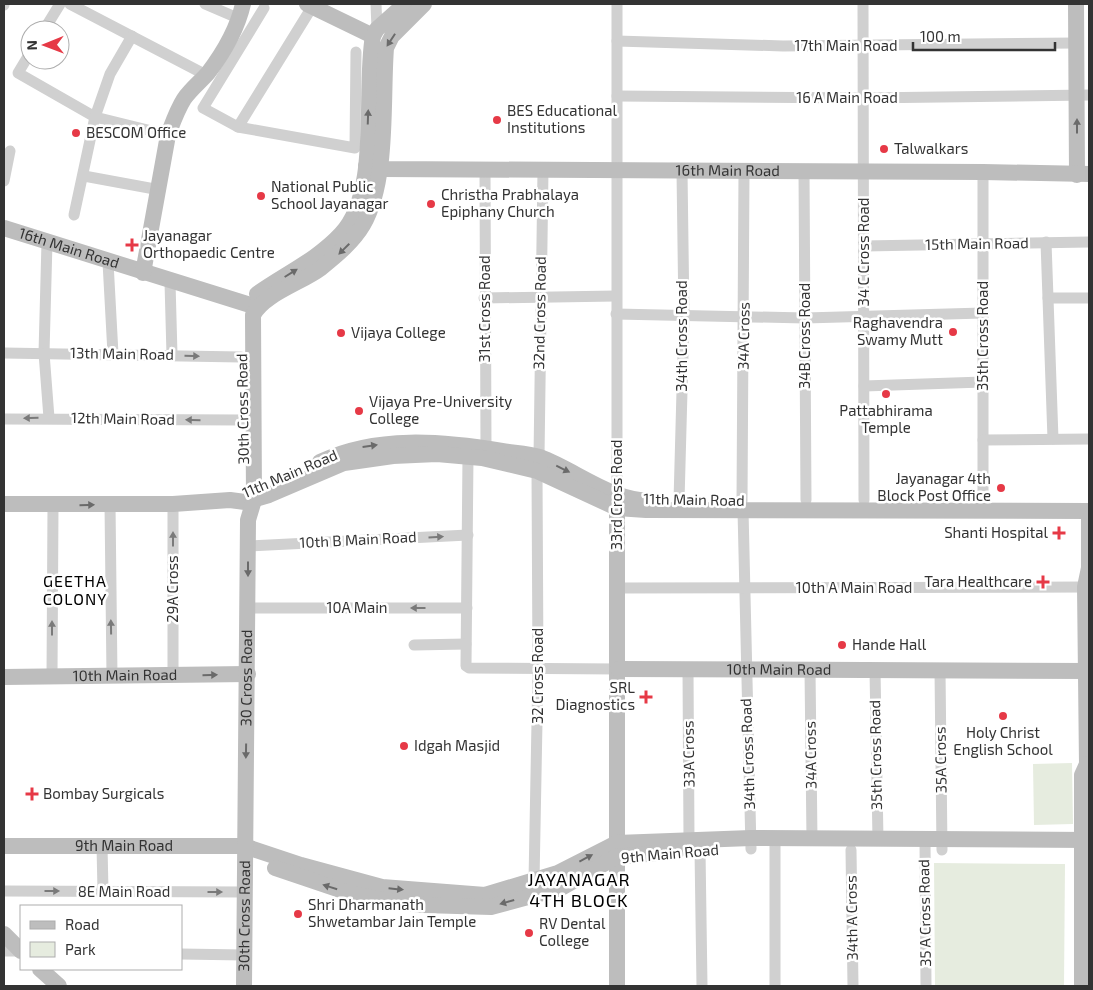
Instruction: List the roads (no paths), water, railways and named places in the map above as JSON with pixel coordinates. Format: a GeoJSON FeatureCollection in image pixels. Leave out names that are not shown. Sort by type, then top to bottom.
{"type":"FeatureCollection","features":[{"type":"Feature","properties":{"kind":"main road"},"geometry":{"type":"LineString","coordinates":[[310,5],[375,33],[405,4]]}},
{"type":"Feature","properties":{"kind":"main road","name":"30th Cross Road"},"geometry":{"type":"LineString","coordinates":[[246,500],[253,315],[261,304],[318,270],[354,238],[370,213],[386,48],[392,36],[424,4]]}},
{"type":"Feature","properties":{"kind":"main road"},"geometry":{"type":"LineString","coordinates":[[1076,4],[1076,43],[1083,95],[1083,175]]}},
{"type":"Feature","properties":{"kind":"main road"},"geometry":{"type":"LineString","coordinates":[[143,273],[160,190],[168,135],[183,100],[206,75],[227,47],[242,11]]}},
{"type":"Feature","properties":{"kind":"main road","name":"30th Cross Road"},"geometry":{"type":"LineString","coordinates":[[246,500],[241,357],[243,320],[247,304],[260,292],[318,254],[342,232],[356,208],[373,167],[375,33]]}},
{"type":"Feature","properties":{"kind":"main road","name":"16th Main Road"},"geometry":{"type":"LineString","coordinates":[[373,167],[485,170],[982,172],[1083,175]]}},
{"type":"Feature","properties":{"kind":"main road","name":"16th Main Road"},"geometry":{"type":"LineString","coordinates":[[4,228],[170,282],[247,304]]}},
{"type":"Feature","properties":{"kind":"main road","name":"11th Main Road"},"geometry":{"type":"LineString","coordinates":[[246,500],[342,452],[368,446],[439,443],[486,448],[538,464],[617,501],[742,505],[1087,509]]}},
{"type":"Feature","properties":{"kind":"main road","name":"11th Main Road"},"geometry":{"type":"LineString","coordinates":[[4,504],[53,506],[173,504],[246,500],[344,463],[408,455],[468,456],[538,464]]}},
{"type":"Feature","properties":{"kind":"main road","name":"30 Cross Road"},"geometry":{"type":"LineString","coordinates":[[244,846],[248,674],[246,500]]}},
{"type":"Feature","properties":{"kind":"main road","name":"11th Main Road"},"geometry":{"type":"LineString","coordinates":[[617,501],[679,501],[742,505],[806,500],[983,500],[1087,509]]}},
{"type":"Feature","properties":{"kind":"main road","name":"33rd Cross Road"},"geometry":{"type":"LineString","coordinates":[[617,501],[617,986]]}},
{"type":"Feature","properties":{"kind":"main road"},"geometry":{"type":"LineString","coordinates":[[1087,509],[1081,568],[1087,587],[1088,766],[1082,775],[1089,908]]}},
{"type":"Feature","properties":{"kind":"main road","name":"10th Main Road"},"geometry":{"type":"LineString","coordinates":[[618,669],[1088,671]]}},
{"type":"Feature","properties":{"kind":"main road","name":"10th Main Road"},"geometry":{"type":"LineString","coordinates":[[4,677],[248,674]]}},
{"type":"Feature","properties":{"kind":"main road","name":"9th Main Road"},"geometry":{"type":"LineString","coordinates":[[775,844],[812,840],[878,840],[925,845]]}},
{"type":"Feature","properties":{"kind":"main road","name":"9th Main Road"},"geometry":{"type":"LineString","coordinates":[[4,846],[244,846],[301,865],[382,887],[485,895],[558,873],[616,850],[695,844],[775,844],[852,850],[943,844],[1087,846]]}},
{"type":"Feature","properties":{"kind":"main road","name":"30th Cross Road"},"geometry":{"type":"LineString","coordinates":[[244,846],[244,986]]}},
{"type":"Feature","properties":{"kind":"main road","name":"9th Main Road"},"geometry":{"type":"LineString","coordinates":[[244,846],[256,861],[349,893],[383,900],[466,908],[491,907],[561,888],[616,850]]}},
{"type":"Feature","properties":{"kind":"main road"},"geometry":{"type":"LineString","coordinates":[[1082,986],[1087,846]]}},
{"type":"Feature","properties":{"kind":"main road"},"geometry":{"type":"LineString","coordinates":[[4,934],[20,950]]}},
{"type":"Feature","properties":{"kind":"main road"},"geometry":{"type":"LineString","coordinates":[[41,970],[59,986]]}},
{"type":"Feature","properties":{"kind":"street"},"geometry":{"type":"LineString","coordinates":[[50,20],[60,4]]}},
{"type":"Feature","properties":{"kind":"street"},"geometry":{"type":"LineString","coordinates":[[70,4],[206,75]]}},
{"type":"Feature","properties":{"kind":"street"},"geometry":{"type":"LineString","coordinates":[[205,4],[242,11]]}},
{"type":"Feature","properties":{"kind":"street"},"geometry":{"type":"LineString","coordinates":[[375,33],[376,4]]}},
{"type":"Feature","properties":{"kind":"street","name":"33rd Cross Road"},"geometry":{"type":"LineString","coordinates":[[617,4],[617,501]]}},
{"type":"Feature","properties":{"kind":"street","name":"34 C Cross Road"},"geometry":{"type":"LineString","coordinates":[[863,4],[864,500]]}},
{"type":"Feature","properties":{"kind":"street"},"geometry":{"type":"LineString","coordinates":[[238,127],[310,5]]}},
{"type":"Feature","properties":{"kind":"street"},"geometry":{"type":"LineString","coordinates":[[264,8],[202,108],[238,127],[355,148],[356,52]]}},
{"type":"Feature","properties":{"kind":"street"},"geometry":{"type":"LineString","coordinates":[[74,215],[84,176],[88,143],[95,117],[110,74],[132,36]]}},
{"type":"Feature","properties":{"kind":"street","name":"17th Main Road"},"geometry":{"type":"LineString","coordinates":[[617,40],[782,46],[1076,43]]}},
{"type":"Feature","properties":{"kind":"street"},"geometry":{"type":"LineString","coordinates":[[20,70],[18,73],[95,117],[168,135]]}},
{"type":"Feature","properties":{"kind":"street","name":"16 A Main Road"},"geometry":{"type":"LineString","coordinates":[[617,96],[864,98],[1083,95]]}},
{"type":"Feature","properties":{"kind":"street"},"geometry":{"type":"LineString","coordinates":[[4,181],[10,151]]}},
{"type":"Feature","properties":{"kind":"street","name":"31st Cross Road"},"geometry":{"type":"LineString","coordinates":[[485,170],[486,448]]}},
{"type":"Feature","properties":{"kind":"street","name":"32nd Cross Road"},"geometry":{"type":"LineString","coordinates":[[538,464],[543,170]]}},
{"type":"Feature","properties":{"kind":"street","name":"34th Cross Road"},"geometry":{"type":"LineString","coordinates":[[679,501],[684,317],[682,171]]}},
{"type":"Feature","properties":{"kind":"street","name":"34A Cross"},"geometry":{"type":"LineString","coordinates":[[742,505],[744,171]]}},
{"type":"Feature","properties":{"kind":"street","name":"34B Cross Road"},"geometry":{"type":"LineString","coordinates":[[804,171],[806,500]]}},
{"type":"Feature","properties":{"kind":"street","name":"35th Cross Road"},"geometry":{"type":"LineString","coordinates":[[982,172],[983,500]]}},
{"type":"Feature","properties":{"kind":"street"},"geometry":{"type":"LineString","coordinates":[[84,176],[160,190]]}},
{"type":"Feature","properties":{"kind":"street"},"geometry":{"type":"LineString","coordinates":[[47,242],[44,353],[49,418]]}},
{"type":"Feature","properties":{"kind":"street"},"geometry":{"type":"LineString","coordinates":[[1046,242],[1053,440]]}},
{"type":"Feature","properties":{"kind":"street","name":"15th Main Road"},"geometry":{"type":"LineString","coordinates":[[864,246],[1089,242]]}},
{"type":"Feature","properties":{"kind":"street"},"geometry":{"type":"LineString","coordinates":[[108,262],[113,354]]}},
{"type":"Feature","properties":{"kind":"street"},"geometry":{"type":"LineString","coordinates":[[170,282],[172,355]]}},
{"type":"Feature","properties":{"kind":"street"},"geometry":{"type":"LineString","coordinates":[[484,298],[616,296]]}},
{"type":"Feature","properties":{"kind":"street"},"geometry":{"type":"LineString","coordinates":[[1048,298],[1089,298]]}},
{"type":"Feature","properties":{"kind":"street"},"geometry":{"type":"LineString","coordinates":[[616,314],[684,317],[805,318],[983,313]]}},
{"type":"Feature","properties":{"kind":"street","name":"13th Main Road"},"geometry":{"type":"LineString","coordinates":[[4,353],[241,357]]}},
{"type":"Feature","properties":{"kind":"street"},"geometry":{"type":"LineString","coordinates":[[864,386],[983,382]]}},
{"type":"Feature","properties":{"kind":"street","name":"12th Main Road"},"geometry":{"type":"LineString","coordinates":[[4,419],[242,420]]}},
{"type":"Feature","properties":{"kind":"street"},"geometry":{"type":"LineString","coordinates":[[983,440],[1089,439]]}},
{"type":"Feature","properties":{"kind":"street"},"geometry":{"type":"LineString","coordinates":[[414,645],[466,644],[468,456]]}},
{"type":"Feature","properties":{"kind":"street","name":"32 Cross Road"},"geometry":{"type":"LineString","coordinates":[[534,881],[538,668],[538,464]]}},
{"type":"Feature","properties":{"kind":"street"},"geometry":{"type":"LineString","coordinates":[[110,504],[112,676]]}},
{"type":"Feature","properties":{"kind":"street","name":"29A Cross"},"geometry":{"type":"LineString","coordinates":[[172,675],[173,504]]}},
{"type":"Feature","properties":{"kind":"street","name":"34th Cross Road"},"geometry":{"type":"LineString","coordinates":[[742,505],[751,844]]}},
{"type":"Feature","properties":{"kind":"street"},"geometry":{"type":"LineString","coordinates":[[52,676],[53,506]]}},
{"type":"Feature","properties":{"kind":"street","name":"10th B Main Road"},"geometry":{"type":"LineString","coordinates":[[248,546],[468,535]]}},
{"type":"Feature","properties":{"kind":"street","name":"10th A Main Road"},"geometry":{"type":"LineString","coordinates":[[618,588],[1087,587]]}},
{"type":"Feature","properties":{"kind":"street","name":"10A Main"},"geometry":{"type":"LineString","coordinates":[[248,608],[467,608]]}},
{"type":"Feature","properties":{"kind":"street","name":"10th Main Road"},"geometry":{"type":"LineString","coordinates":[[466,644],[466,665],[469,668],[618,669]]}},
{"type":"Feature","properties":{"kind":"street","name":"33A Cross"},"geometry":{"type":"LineString","coordinates":[[688,669],[702,986]]}},
{"type":"Feature","properties":{"kind":"street","name":"34A Cross"},"geometry":{"type":"LineString","coordinates":[[810,670],[812,840]]}},
{"type":"Feature","properties":{"kind":"street","name":"35th Cross Road"},"geometry":{"type":"LineString","coordinates":[[875,670],[878,840]]}},
{"type":"Feature","properties":{"kind":"street","name":"35A Cross"},"geometry":{"type":"LineString","coordinates":[[940,670],[943,844]]}},
{"type":"Feature","properties":{"kind":"street"},"geometry":{"type":"LineString","coordinates":[[775,844],[775,986]]}},
{"type":"Feature","properties":{"kind":"street","name":"35 A Cross Road"},"geometry":{"type":"LineString","coordinates":[[925,845],[926,986]]}},
{"type":"Feature","properties":{"kind":"street"},"geometry":{"type":"LineString","coordinates":[[102,846],[103,892]]}},
{"type":"Feature","properties":{"kind":"street","name":"34th A Cross"},"geometry":{"type":"LineString","coordinates":[[852,850],[853,986]]}},
{"type":"Feature","properties":{"kind":"street","name":"8E Main Road"},"geometry":{"type":"LineString","coordinates":[[4,891],[244,892]]}},
{"type":"Feature","properties":{"kind":"street"},"geometry":{"type":"LineString","coordinates":[[4,951],[20,951]]}},
{"type":"Feature","properties":{"kind":"street"},"geometry":{"type":"LineString","coordinates":[[182,954],[244,954]]}},
{"type":"Feature","properties":{"kind":"place","name":"BES Educational Institutions"},"geometry":{"type":"Point","coordinates":[497,120]}},
{"type":"Feature","properties":{"kind":"place","name":"BESCOM Office"},"geometry":{"type":"Point","coordinates":[76,133]}},
{"type":"Feature","properties":{"kind":"place","name":"Talwalkars"},"geometry":{"type":"Point","coordinates":[884,149]}},
{"type":"Feature","properties":{"kind":"place","name":"National Public School Jayanagar"},"geometry":{"type":"Point","coordinates":[261,196]}},
{"type":"Feature","properties":{"kind":"place","name":"Christha Prabhalaya Epiphany Church"},"geometry":{"type":"Point","coordinates":[431,204]}},
{"type":"Feature","properties":{"kind":"place","name":"Jayanagar Orthopaedic Centre"},"geometry":{"type":"Point","coordinates":[132,245]}},
{"type":"Feature","properties":{"kind":"place","name":"Raghavendra Swamy Mutt"},"geometry":{"type":"Point","coordinates":[953,332]}},
{"type":"Feature","properties":{"kind":"place","name":"Vijaya College"},"geometry":{"type":"Point","coordinates":[341,333]}},
{"type":"Feature","properties":{"kind":"place","name":"Pattabhirama Temple"},"geometry":{"type":"Point","coordinates":[886,394]}},
{"type":"Feature","properties":{"kind":"place","name":"Vijaya Pre-University College"},"geometry":{"type":"Point","coordinates":[359,411]}},
{"type":"Feature","properties":{"kind":"place","name":"Jayanagar 4th Block Post Office"},"geometry":{"type":"Point","coordinates":[1001,488]}},
{"type":"Feature","properties":{"kind":"place","name":"Shanti Hospital"},"geometry":{"type":"Point","coordinates":[1059,533]}},
{"type":"Feature","properties":{"kind":"place","name":"Tara Healthcare"},"geometry":{"type":"Point","coordinates":[1043,582]}},
{"type":"Feature","properties":{"kind":"place","name":"Hande Hall"},"geometry":{"type":"Point","coordinates":[842,645]}},
{"type":"Feature","properties":{"kind":"place","name":"SRL Diagnostics"},"geometry":{"type":"Point","coordinates":[646,697]}},
{"type":"Feature","properties":{"kind":"place","name":"Holy Christ English School"},"geometry":{"type":"Point","coordinates":[1003,716]}},
{"type":"Feature","properties":{"kind":"place","name":"Idgah Masjid"},"geometry":{"type":"Point","coordinates":[404,746]}},
{"type":"Feature","properties":{"kind":"place","name":"Bombay Surgicals"},"geometry":{"type":"Point","coordinates":[32,794]}},
{"type":"Feature","properties":{"kind":"place","name":"Shri Dharmanath Shwetambar Jain Temple"},"geometry":{"type":"Point","coordinates":[298,914]}},
{"type":"Feature","properties":{"kind":"place","name":"RV Dental College"},"geometry":{"type":"Point","coordinates":[529,933]}},
{"type":"Feature","properties":{"kind":"district","name":"GEETHA COLONY"},"geometry":{"type":"Point","coordinates":[75,590]}},
{"type":"Feature","properties":{"kind":"district","name":"JAYANAGAR 4TH BLOCK"},"geometry":{"type":"Point","coordinates":[579,890]}}]}
